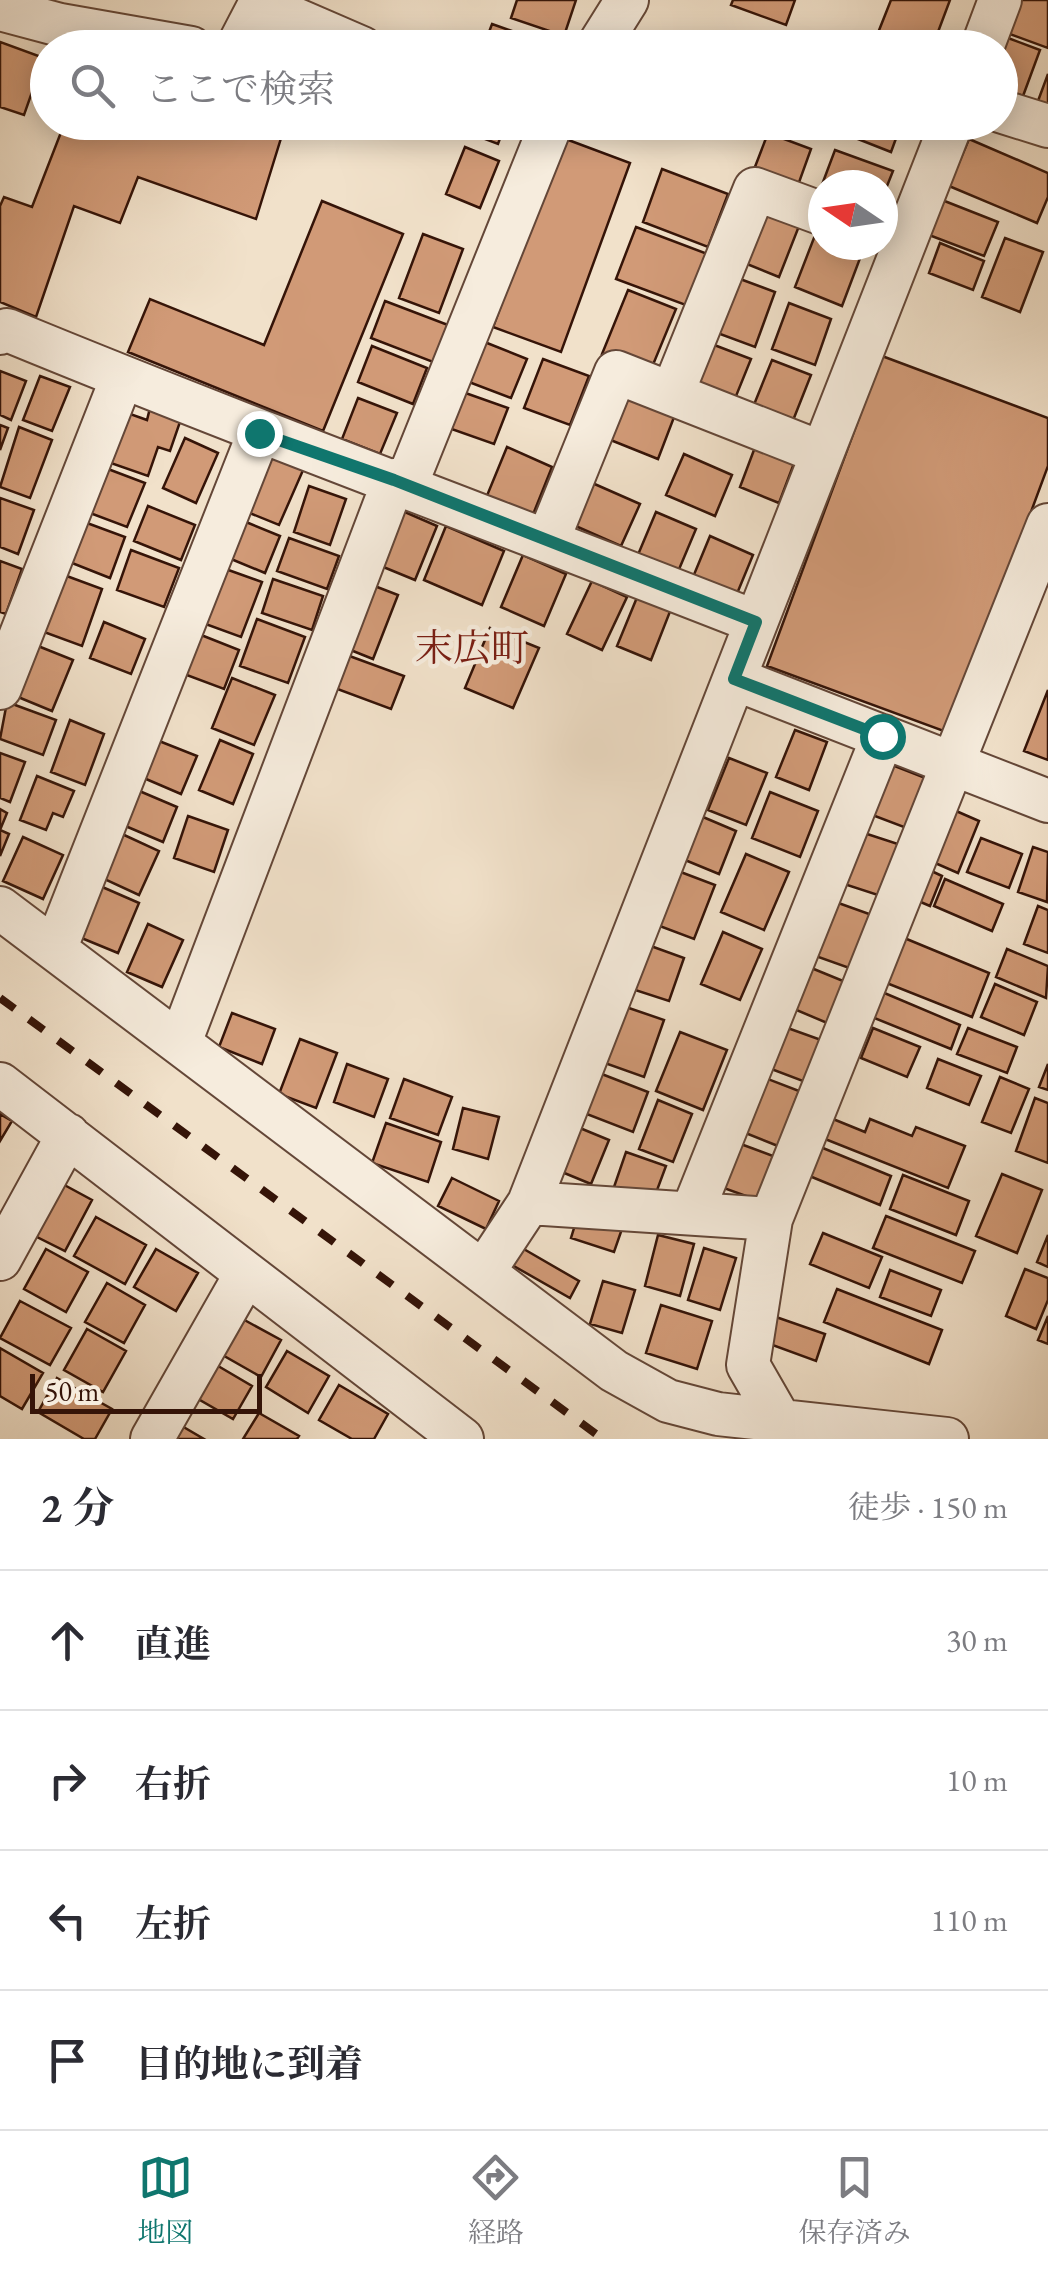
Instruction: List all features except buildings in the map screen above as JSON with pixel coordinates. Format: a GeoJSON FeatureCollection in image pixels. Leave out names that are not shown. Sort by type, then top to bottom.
{"type":"FeatureCollection","features":[{"type":"Feature","properties":{"kind":"street"},"geometry":{"type":"LineString","coordinates":[[609,30],[627,0]]}},
{"type":"Feature","properties":{"kind":"street"},"geometry":{"type":"LineString","coordinates":[[989,30],[1000,0]]}},
{"type":"Feature","properties":{"kind":"street"},"geometry":{"type":"LineString","coordinates":[[246,30],[261,2],[322,30]]}},
{"type":"Feature","properties":{"kind":"street"},"geometry":{"type":"LineString","coordinates":[[0,9],[88,30]]}},
{"type":"Feature","properties":{"kind":"street"},"geometry":{"type":"LineString","coordinates":[[1018,117],[1048,126]]}},
{"type":"Feature","properties":{"kind":"street"},"geometry":{"type":"LineString","coordinates":[[181,1040],[400,482],[544,140]]}},
{"type":"Feature","properties":{"kind":"street"},"geometry":{"type":"LineString","coordinates":[[898,228],[943,140]]}},
{"type":"Feature","properties":{"kind":"street"},"geometry":{"type":"LineString","coordinates":[[672,394],[754,189],[808,209]]}},
{"type":"Feature","properties":{"kind":"street"},"geometry":{"type":"LineString","coordinates":[[484,1271],[529,1203],[822,453],[886,260]]}},
{"type":"Feature","properties":{"kind":"street"},"geometry":{"type":"LineString","coordinates":[[0,333],[7,330],[259,433],[400,482],[756,622]]}},
{"type":"Feature","properties":{"kind":"street"},"geometry":{"type":"LineString","coordinates":[[548,540],[616,372],[822,453]]}},
{"type":"Feature","properties":{"kind":"street"},"geometry":{"type":"LineString","coordinates":[[0,688],[122,378]]}},
{"type":"Feature","properties":{"kind":"street"},"geometry":{"type":"LineString","coordinates":[[56,947],[259,433]]}},
{"type":"Feature","properties":{"kind":"street"},"geometry":{"type":"LineString","coordinates":[[779,1418],[748,1365],[771,1219],[956,764],[1048,525]]}},
{"type":"Feature","properties":{"kind":"street"},"geometry":{"type":"LineString","coordinates":[[734,679],[1048,801]]}},
{"type":"Feature","properties":{"kind":"street"},"geometry":{"type":"LineString","coordinates":[[692,1213],[882,736]]}},
{"type":"Feature","properties":{"kind":"street"},"geometry":{"type":"LineString","coordinates":[[0,908],[181,1040],[614,1371],[668,1401],[718,1414],[947,1439]]}},
{"type":"Feature","properties":{"kind":"street"},"geometry":{"type":"LineString","coordinates":[[0,1084],[246,1274],[421,1426],[462,1439]]}},
{"type":"Feature","properties":{"kind":"street"},"geometry":{"type":"LineString","coordinates":[[0,1259],[68,1135]]}},
{"type":"Feature","properties":{"kind":"street"},"geometry":{"type":"LineString","coordinates":[[529,1203],[771,1219]]}},
{"type":"Feature","properties":{"kind":"street"},"geometry":{"type":"LineString","coordinates":[[152,1439],[246,1274]]}},
{"type":"Feature","properties":{"kind":"railway"},"geometry":{"type":"LineString","coordinates":[[0,998],[603,1439]]}},
{"type":"Feature","properties":{"kind":"district","name":"末広町"},"geometry":{"type":"Point","coordinates":[472,648]}},
{"type":"Feature","properties":{"kind":"route"},"geometry":{"type":"LineString","coordinates":[[259,433],[394,480],[756,622],[734,679],[882,736]]}}]}
